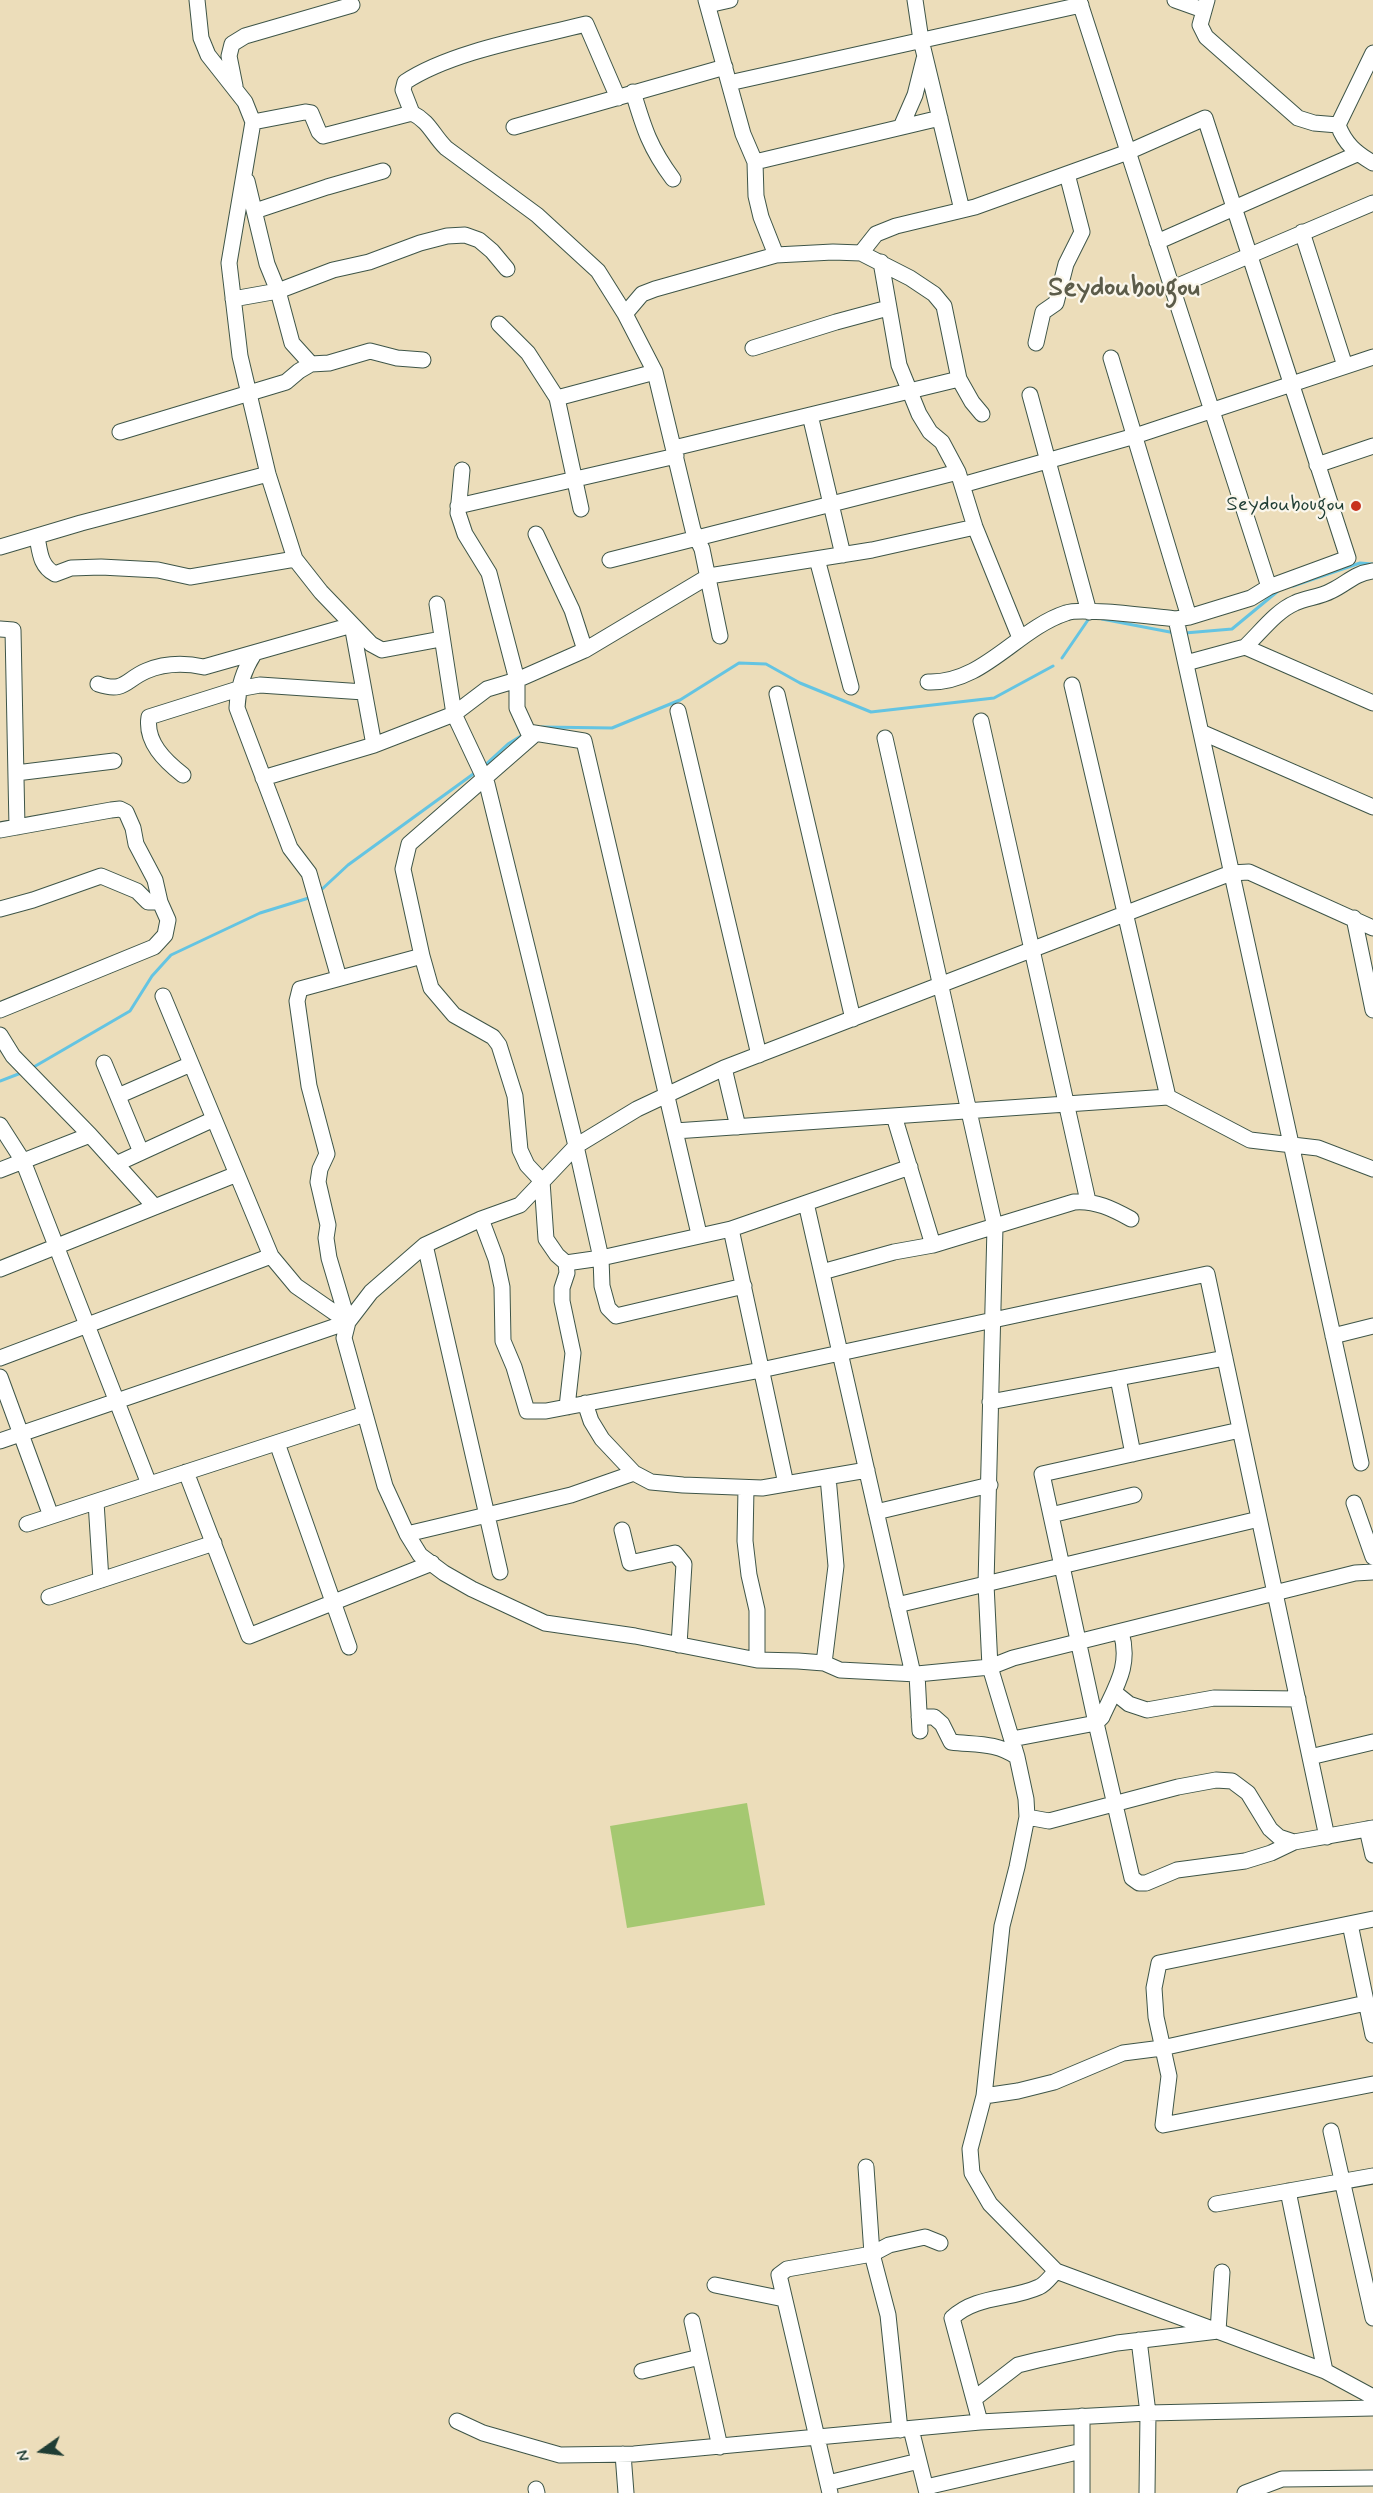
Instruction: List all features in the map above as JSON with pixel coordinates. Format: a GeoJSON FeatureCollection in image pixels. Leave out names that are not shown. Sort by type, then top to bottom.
{"type":"FeatureCollection","features":[{"type":"Feature","properties":{"kind":"street"},"geometry":{"type":"LineString","coordinates":[[197,0],[201,38],[208,55],[245,102],[253,122],[229,263],[240,356],[268,474],[295,559],[371,644],[382,650],[441,639]]}},
{"type":"Feature","properties":{"kind":"street"},"geometry":{"type":"LineString","coordinates":[[730,0],[707,3],[743,134],[755,162],[756,196],[761,218],[776,255]]}},
{"type":"Feature","properties":{"kind":"street"},"geometry":{"type":"LineString","coordinates":[[915,0],[921,40],[962,210]]}},
{"type":"Feature","properties":{"kind":"street"},"geometry":{"type":"LineString","coordinates":[[1175,0],[1205,5],[1200,25],[1206,37],[1299,118],[1314,123],[1338,125]]}},
{"type":"Feature","properties":{"kind":"street"},"geometry":{"type":"LineString","coordinates":[[729,83],[1080,3],[1269,587]]}},
{"type":"Feature","properties":{"kind":"street"},"geometry":{"type":"LineString","coordinates":[[237,92],[229,56],[232,44],[245,36],[352,5]]}},
{"type":"Feature","properties":{"kind":"street"},"geometry":{"type":"LineString","coordinates":[[412,113],[403,90],[405,82],[420,72],[452,59],[586,24],[618,98]]}},
{"type":"Feature","properties":{"kind":"street"},"geometry":{"type":"LineString","coordinates":[[1373,53],[1338,125],[1343,139],[1358,154],[1373,163]]}},
{"type":"Feature","properties":{"kind":"street"},"geometry":{"type":"LineString","coordinates":[[901,127],[915,95],[925,56]]}},
{"type":"Feature","properties":{"kind":"street"},"geometry":{"type":"LineString","coordinates":[[514,127],[725,67]]}},
{"type":"Feature","properties":{"kind":"street"},"geometry":{"type":"LineString","coordinates":[[633,92],[646,137],[656,156],[673,179]]}},
{"type":"Feature","properties":{"kind":"street"},"geometry":{"type":"LineString","coordinates":[[253,122],[311,113],[323,136],[412,113],[425,119],[436,138],[446,148],[537,216],[598,271],[625,314],[655,372],[693,530],[709,576],[720,636]]}},
{"type":"Feature","properties":{"kind":"street"},"geometry":{"type":"LineString","coordinates":[[861,253],[876,234],[896,226],[962,210],[1067,174],[1128,152],[1205,117],[1347,558],[1269,587],[1251,598],[1182,618],[1068,612],[1020,638],[985,665],[940,682],[928,682]]}},
{"type":"Feature","properties":{"kind":"street"},"geometry":{"type":"LineString","coordinates":[[755,162],[940,118]]}},
{"type":"Feature","properties":{"kind":"street"},"geometry":{"type":"LineString","coordinates":[[1157,242],[1358,154]]}},
{"type":"Feature","properties":{"kind":"street"},"geometry":{"type":"LineString","coordinates":[[255,211],[383,171]]}},
{"type":"Feature","properties":{"kind":"street"},"geometry":{"type":"LineString","coordinates":[[244,173],[267,264],[278,291],[292,343],[311,364]]}},
{"type":"Feature","properties":{"kind":"street"},"geometry":{"type":"LineString","coordinates":[[1036,343],[1043,312],[1056,303],[1066,264],[1082,232],[1067,174]]}},
{"type":"Feature","properties":{"kind":"street"},"geometry":{"type":"LineString","coordinates":[[1173,288],[1302,232],[1372,207]]}},
{"type":"Feature","properties":{"kind":"street"},"geometry":{"type":"LineString","coordinates":[[1302,232],[1345,366]]}},
{"type":"Feature","properties":{"kind":"street"},"geometry":{"type":"LineString","coordinates":[[233,299],[278,291],[333,270],[369,262],[420,243],[447,236],[465,235],[478,240],[507,269]]}},
{"type":"Feature","properties":{"kind":"street"},"geometry":{"type":"LineString","coordinates":[[625,314],[642,294],[776,255],[861,253],[881,262],[934,294],[944,306],[959,379],[982,414]]}},
{"type":"Feature","properties":{"kind":"street"},"geometry":{"type":"LineString","coordinates":[[881,262],[899,365],[930,432],[942,442],[960,479],[975,526],[1020,638]]}},
{"type":"Feature","properties":{"kind":"street"},"geometry":{"type":"LineString","coordinates":[[753,348],[888,308]]}},
{"type":"Feature","properties":{"kind":"street"},"geometry":{"type":"LineString","coordinates":[[499,324],[528,354],[557,398],[581,508]]}},
{"type":"Feature","properties":{"kind":"street"},"geometry":{"type":"LineString","coordinates":[[120,432],[286,382],[311,364],[329,363],[370,351],[397,358],[423,360]]}},
{"type":"Feature","properties":{"kind":"street"},"geometry":{"type":"LineString","coordinates":[[1111,357],[1135,436],[1182,618],[1186,663],[1361,1463]]}},
{"type":"Feature","properties":{"kind":"street"},"geometry":{"type":"LineString","coordinates":[[609,560],[831,504],[1048,461],[1135,436],[1373,357]]}},
{"type":"Feature","properties":{"kind":"street"},"geometry":{"type":"LineString","coordinates":[[557,398],[655,372]]}},
{"type":"Feature","properties":{"kind":"street"},"geometry":{"type":"LineString","coordinates":[[458,506],[575,479],[810,415],[959,379]]}},
{"type":"Feature","properties":{"kind":"street"},"geometry":{"type":"LineString","coordinates":[[1030,395],[1089,612]]}},
{"type":"Feature","properties":{"kind":"street"},"geometry":{"type":"LineString","coordinates":[[810,415],[843,555]]}},
{"type":"Feature","properties":{"kind":"street"},"geometry":{"type":"LineString","coordinates":[[1317,465],[1373,446]]}},
{"type":"Feature","properties":{"kind":"street"},"geometry":{"type":"LineString","coordinates":[[462,470],[458,513],[465,534],[489,573],[517,680],[517,708],[528,732],[584,741],[699,1234]]}},
{"type":"Feature","properties":{"kind":"street"},"geometry":{"type":"LineString","coordinates":[[0,548],[81,523],[268,474]]}},
{"type":"Feature","properties":{"kind":"street"},"geometry":{"type":"LineString","coordinates":[[263,778],[374,745],[454,714],[487,689],[517,680],[585,650],[709,576],[872,550],[975,526]]}},
{"type":"Feature","properties":{"kind":"street"},"geometry":{"type":"LineString","coordinates":[[536,534],[572,610],[585,650]]}},
{"type":"Feature","properties":{"kind":"street"},"geometry":{"type":"LineString","coordinates":[[37,537],[42,561],[48,570],[55,574],[71,568],[101,567],[158,570],[190,577],[295,559]]}},
{"type":"Feature","properties":{"kind":"street"},"geometry":{"type":"LineString","coordinates":[[817,559],[851,687]]}},
{"type":"Feature","properties":{"kind":"street"},"geometry":{"type":"LineString","coordinates":[[1186,663],[1245,647],[1282,611],[1294,603],[1326,594],[1340,587],[1352,577],[1373,571]]}},
{"type":"Feature","properties":{"kind":"street"},"geometry":{"type":"LineString","coordinates":[[437,604],[454,714],[485,779],[576,1146],[601,1258],[602,1286],[608,1308],[616,1316],[744,1286]]}},
{"type":"Feature","properties":{"kind":"street"},"geometry":{"type":"LineString","coordinates":[[98,684],[112,688],[123,686],[146,671],[185,663],[204,667],[352,625]]}},
{"type":"Feature","properties":{"kind":"street"},"geometry":{"type":"LineString","coordinates":[[352,625],[374,745]]}},
{"type":"Feature","properties":{"kind":"street"},"geometry":{"type":"LineString","coordinates":[[0,629],[12,630],[7,724],[16,773],[17,827]]}},
{"type":"Feature","properties":{"kind":"street"},"geometry":{"type":"LineString","coordinates":[[1245,647],[1373,703]]}},
{"type":"Feature","properties":{"kind":"street"},"geometry":{"type":"LineString","coordinates":[[254,654],[238,689],[237,708],[290,848],[309,873],[339,978]]}},
{"type":"Feature","properties":{"kind":"street"},"geometry":{"type":"LineString","coordinates":[[183,775],[160,753],[148,725],[149,717],[238,689],[260,685],[364,692]]}},
{"type":"Feature","properties":{"kind":"street"},"geometry":{"type":"LineString","coordinates":[[1072,685],[1168,1097]]}},
{"type":"Feature","properties":{"kind":"street"},"geometry":{"type":"LineString","coordinates":[[777,694],[853,1019]]}},
{"type":"Feature","properties":{"kind":"street"},"geometry":{"type":"LineString","coordinates":[[678,711],[759,1055]]}},
{"type":"Feature","properties":{"kind":"street"},"geometry":{"type":"LineString","coordinates":[[981,721],[1088,1201]]}},
{"type":"Feature","properties":{"kind":"street"},"geometry":{"type":"LineString","coordinates":[[1201,732],[1373,807]]}},
{"type":"Feature","properties":{"kind":"street"},"geometry":{"type":"LineString","coordinates":[[535,734],[409,844],[403,869],[431,988],[454,1015],[493,1037],[499,1045],[514,1096],[520,1150],[527,1165],[542,1181],[546,1239],[566,1263],[567,1273],[562,1288],[562,1301],[573,1353],[567,1407]]}},
{"type":"Feature","properties":{"kind":"street"},"geometry":{"type":"LineString","coordinates":[[885,738],[995,1227],[986,1584],[990,1667],[1017,1757],[1026,1799],[1026,1817],[1017,1867],[1002,1926],[984,2096],[970,2149],[972,2173],[990,2204],[1056,2271],[1325,2372],[1373,2397]]}},
{"type":"Feature","properties":{"kind":"street"},"geometry":{"type":"LineString","coordinates":[[16,773],[114,760]]}},
{"type":"Feature","properties":{"kind":"street"},"geometry":{"type":"LineString","coordinates":[[0,830],[111,810],[120,809],[126,812],[133,828],[136,844],[155,880],[160,902],[168,920],[165,935],[154,947],[0,1010]]}},
{"type":"Feature","properties":{"kind":"street"},"geometry":{"type":"LineString","coordinates":[[1373,928],[1249,872],[1232,873],[724,1068],[637,1110],[576,1146],[520,1205],[481,1219],[425,1245],[370,1292],[348,1322],[344,1338],[385,1486],[407,1534],[420,1555],[472,1589],[545,1623],[635,1636],[757,1660],[824,1664],[840,1670],[915,1674],[990,1667],[1013,1658],[1355,1573],[1373,1572]]}},
{"type":"Feature","properties":{"kind":"street"},"geometry":{"type":"LineString","coordinates":[[0,909],[101,876],[137,891],[148,902],[160,902]]}},
{"type":"Feature","properties":{"kind":"street"},"geometry":{"type":"LineString","coordinates":[[1354,918],[1373,1010]]}},
{"type":"Feature","properties":{"kind":"street"},"geometry":{"type":"LineString","coordinates":[[348,1322],[329,1258],[326,1238],[328,1225],[318,1182],[320,1169],[327,1154],[309,1086],[297,1001],[300,988],[422,956]]}},
{"type":"Feature","properties":{"kind":"street"},"geometry":{"type":"LineString","coordinates":[[163,996],[272,1256],[296,1286],[348,1322]]}},
{"type":"Feature","properties":{"kind":"street"},"geometry":{"type":"LineString","coordinates":[[0,1035],[13,1056],[90,1135],[155,1207]]}},
{"type":"Feature","properties":{"kind":"street"},"geometry":{"type":"LineString","coordinates":[[104,1064],[141,1152]]}},
{"type":"Feature","properties":{"kind":"street"},"geometry":{"type":"LineString","coordinates":[[118,1096],[191,1064]]}},
{"type":"Feature","properties":{"kind":"street"},"geometry":{"type":"LineString","coordinates":[[724,1068],[738,1127]]}},
{"type":"Feature","properties":{"kind":"street"},"geometry":{"type":"LineString","coordinates":[[675,1131],[1168,1097],[1250,1140],[1318,1148],[1373,1169]]}},
{"type":"Feature","properties":{"kind":"street"},"geometry":{"type":"LineString","coordinates":[[894,1116],[933,1245]]}},
{"type":"Feature","properties":{"kind":"street"},"geometry":{"type":"LineString","coordinates":[[116,1164],[214,1119]]}},
{"type":"Feature","properties":{"kind":"street"},"geometry":{"type":"LineString","coordinates":[[0,1125],[23,1161],[149,1484]]}},
{"type":"Feature","properties":{"kind":"street"},"geometry":{"type":"LineString","coordinates":[[0,1170],[90,1135]]}},
{"type":"Feature","properties":{"kind":"street"},"geometry":{"type":"LineString","coordinates":[[566,1263],[601,1258],[731,1228],[910,1167]]}},
{"type":"Feature","properties":{"kind":"street"},"geometry":{"type":"LineString","coordinates":[[0,1269],[237,1174]]}},
{"type":"Feature","properties":{"kind":"street"},"geometry":{"type":"LineString","coordinates":[[822,1272],[894,1252],[933,1245],[1074,1202],[1088,1201],[1117,1211],[1131,1219]]}},
{"type":"Feature","properties":{"kind":"street"},"geometry":{"type":"LineString","coordinates":[[806,1203],[897,1605],[915,1674],[920,1724],[934,1718],[942,1724],[951,1742],[988,1744],[1006,1749],[1017,1757]]}},
{"type":"Feature","properties":{"kind":"street"},"geometry":{"type":"LineString","coordinates":[[481,1219],[496,1259],[502,1287],[503,1341],[514,1367],[527,1412],[546,1412],[761,1370],[1207,1274],[1327,1837]]}},
{"type":"Feature","properties":{"kind":"street"},"geometry":{"type":"LineString","coordinates":[[731,1228],[786,1484]]}},
{"type":"Feature","properties":{"kind":"street"},"geometry":{"type":"LineString","coordinates":[[425,1245],[500,1572]]}},
{"type":"Feature","properties":{"kind":"street"},"geometry":{"type":"LineString","coordinates":[[0,1358],[272,1256]]}},
{"type":"Feature","properties":{"kind":"street"},"geometry":{"type":"LineString","coordinates":[[0,1441],[348,1322]]}},
{"type":"Feature","properties":{"kind":"street"},"geometry":{"type":"LineString","coordinates":[[1333,1336],[1373,1326]]}},
{"type":"Feature","properties":{"kind":"street"},"geometry":{"type":"LineString","coordinates":[[990,1402],[1225,1358]]}},
{"type":"Feature","properties":{"kind":"street"},"geometry":{"type":"LineString","coordinates":[[0,1377],[51,1516]]}},
{"type":"Feature","properties":{"kind":"street"},"geometry":{"type":"LineString","coordinates":[[1118,1378],[1133,1454]]}},
{"type":"Feature","properties":{"kind":"street"},"geometry":{"type":"LineString","coordinates":[[585,1403],[591,1421],[602,1439],[634,1473],[651,1482],[746,1488],[786,1484],[867,1470]]}},
{"type":"Feature","properties":{"kind":"street"},"geometry":{"type":"LineString","coordinates":[[27,1524],[365,1414]]}},
{"type":"Feature","properties":{"kind":"street"},"geometry":{"type":"LineString","coordinates":[[1240,1430],[1042,1474],[1132,1878],[1139,1883],[1157,1880],[1177,1870],[1245,1861],[1294,1842],[1370,1829],[1373,1855]]}},
{"type":"Feature","properties":{"kind":"street"},"geometry":{"type":"LineString","coordinates":[[277,1443],[349,1647]]}},
{"type":"Feature","properties":{"kind":"street"},"geometry":{"type":"LineString","coordinates":[[186,1472],[249,1636],[432,1563]]}},
{"type":"Feature","properties":{"kind":"street"},"geometry":{"type":"LineString","coordinates":[[407,1534],[571,1495],[634,1473]]}},
{"type":"Feature","properties":{"kind":"street"},"geometry":{"type":"LineString","coordinates":[[824,1664],[836,1566],[828,1477]]}},
{"type":"Feature","properties":{"kind":"street"},"geometry":{"type":"LineString","coordinates":[[876,1512],[990,1485]]}},
{"type":"Feature","properties":{"kind":"street"},"geometry":{"type":"LineString","coordinates":[[746,1488],[745,1541],[749,1575],[757,1610],[757,1660]]}},
{"type":"Feature","properties":{"kind":"street"},"geometry":{"type":"LineString","coordinates":[[1051,1515],[1134,1495]]}},
{"type":"Feature","properties":{"kind":"street"},"geometry":{"type":"LineString","coordinates":[[96,1502],[101,1580]]}},
{"type":"Feature","properties":{"kind":"street"},"geometry":{"type":"LineString","coordinates":[[1354,1503],[1373,1557]]}},
{"type":"Feature","properties":{"kind":"street"},"geometry":{"type":"LineString","coordinates":[[897,1605],[1259,1519]]}},
{"type":"Feature","properties":{"kind":"street"},"geometry":{"type":"LineString","coordinates":[[622,1530],[630,1563],[675,1553],[684,1564],[679,1645]]}},
{"type":"Feature","properties":{"kind":"street"},"geometry":{"type":"LineString","coordinates":[[49,1596],[213,1543]]}},
{"type":"Feature","properties":{"kind":"street"},"geometry":{"type":"LineString","coordinates":[[1012,1739],[1096,1723],[1102,1717],[1114,1692],[1125,1662],[1126,1648],[1120,1632]]}},
{"type":"Feature","properties":{"kind":"street"},"geometry":{"type":"LineString","coordinates":[[1114,1692],[1129,1704],[1147,1710],[1214,1698],[1298,1699]]}},
{"type":"Feature","properties":{"kind":"street"},"geometry":{"type":"LineString","coordinates":[[1310,1756],[1373,1742]]}},
{"type":"Feature","properties":{"kind":"street"},"geometry":{"type":"LineString","coordinates":[[1026,1817],[1049,1821],[1216,1780],[1232,1781],[1248,1793],[1270,1829],[1279,1837],[1294,1842]]}},
{"type":"Feature","properties":{"kind":"street"},"geometry":{"type":"LineString","coordinates":[[1373,1919],[1159,1963],[1154,1988],[1162,2048],[1169,2076],[1163,2125],[1373,2084]]}},
{"type":"Feature","properties":{"kind":"street"},"geometry":{"type":"LineString","coordinates":[[1350,1924],[1373,2035]]}},
{"type":"Feature","properties":{"kind":"street"},"geometry":{"type":"LineString","coordinates":[[984,2096],[1054,2082],[1124,2053],[1162,2048],[1366,2003]]}},
{"type":"Feature","properties":{"kind":"street"},"geometry":{"type":"LineString","coordinates":[[1331,2131],[1373,2318]]}},
{"type":"Feature","properties":{"kind":"street"},"geometry":{"type":"LineString","coordinates":[[866,2167],[872,2254],[888,2315],[905,2429],[919,2461],[926,2490],[1082,2451]]}},
{"type":"Feature","properties":{"kind":"street"},"geometry":{"type":"LineString","coordinates":[[1216,2204],[1373,2176]]}},
{"type":"Feature","properties":{"kind":"street"},"geometry":{"type":"LineString","coordinates":[[1288,2191],[1325,2372]]}},
{"type":"Feature","properties":{"kind":"street"},"geometry":{"type":"LineString","coordinates":[[919,2461],[829,2488],[779,2275],[787,2269],[872,2254],[890,2245],[925,2237],[940,2243]]}},
{"type":"Feature","properties":{"kind":"street"},"geometry":{"type":"LineString","coordinates":[[980,2422],[952,2318],[960,2311],[980,2301],[1041,2286],[1056,2271]]}},
{"type":"Feature","properties":{"kind":"street"},"geometry":{"type":"LineString","coordinates":[[1218,2331],[1222,2272]]}},
{"type":"Feature","properties":{"kind":"street"},"geometry":{"type":"LineString","coordinates":[[716,2285],[784,2299]]}},
{"type":"Feature","properties":{"kind":"street"},"geometry":{"type":"LineString","coordinates":[[692,2321],[720,2446]]}},
{"type":"Feature","properties":{"kind":"street"},"geometry":{"type":"LineString","coordinates":[[974,2399],[1018,2366],[1117,2343],[1218,2331]]}},
{"type":"Feature","properties":{"kind":"street"},"geometry":{"type":"LineString","coordinates":[[1139,2340],[1148,2413],[1147,2493]]}},
{"type":"Feature","properties":{"kind":"street"},"geometry":{"type":"LineString","coordinates":[[642,2371],[700,2357]]}},
{"type":"Feature","properties":{"kind":"street"},"geometry":{"type":"LineString","coordinates":[[457,2421],[483,2433],[560,2455],[623,2454],[980,2422],[1082,2416],[1373,2408]]}},
{"type":"Feature","properties":{"kind":"street"},"geometry":{"type":"LineString","coordinates":[[1082,2416],[1082,2493]]}},
{"type":"Feature","properties":{"kind":"street"},"geometry":{"type":"LineString","coordinates":[[623,2454],[626,2493]]}},
{"type":"Feature","properties":{"kind":"street"},"geometry":{"type":"LineString","coordinates":[[1245,2493],[1282,2480],[1373,2478]]}},
{"type":"Feature","properties":{"kind":"street"},"geometry":{"type":"LineString","coordinates":[[1282,2480],[1298,2493]]}},
{"type":"Feature","properties":{"kind":"green space"},"geometry":{"type":"Polygon","coordinates":[[[747,1803],[765,1905],[627,1928],[610,1826],[747,1803]]]}},
{"type":"Feature","properties":{"kind":"waterway"},"geometry":{"type":"LineString","coordinates":[[1293,586],[1360,563],[1372,564]]}},
{"type":"Feature","properties":{"kind":"waterway"},"geometry":{"type":"LineString","coordinates":[[1185,633],[1232,629],[1278,591]]}},
{"type":"Feature","properties":{"kind":"waterway"},"geometry":{"type":"LineString","coordinates":[[1062,658],[1090,617]]}},
{"type":"Feature","properties":{"kind":"waterway"},"geometry":{"type":"LineString","coordinates":[[1102,619],[1175,633]]}},
{"type":"Feature","properties":{"kind":"waterway"},"geometry":{"type":"LineString","coordinates":[[542,727],[612,728],[680,700],[739,663],[766,664],[800,683],[871,712],[994,698],[1053,666]]}},
{"type":"Feature","properties":{"kind":"waterway"},"geometry":{"type":"LineString","coordinates":[[484,766],[508,744],[521,736]]}},
{"type":"Feature","properties":{"kind":"waterway"},"geometry":{"type":"LineString","coordinates":[[320,891],[348,865],[476,772]]}},
{"type":"Feature","properties":{"kind":"waterway"},"geometry":{"type":"LineString","coordinates":[[32,1068],[130,1011],[152,976],[171,955],[260,913],[312,897]]}},
{"type":"Feature","properties":{"kind":"waterway"},"geometry":{"type":"LineString","coordinates":[[0,1081],[21,1073]]}},
{"type":"Feature","properties":{"kind":"place","name":"Seydoubougou"},"geometry":{"type":"Point","coordinates":[1356,506]}},
{"type":"Feature","properties":{"kind":"district","name":"Seydoubougou"},"geometry":{"type":"Point","coordinates":[1124,289]}}]}
